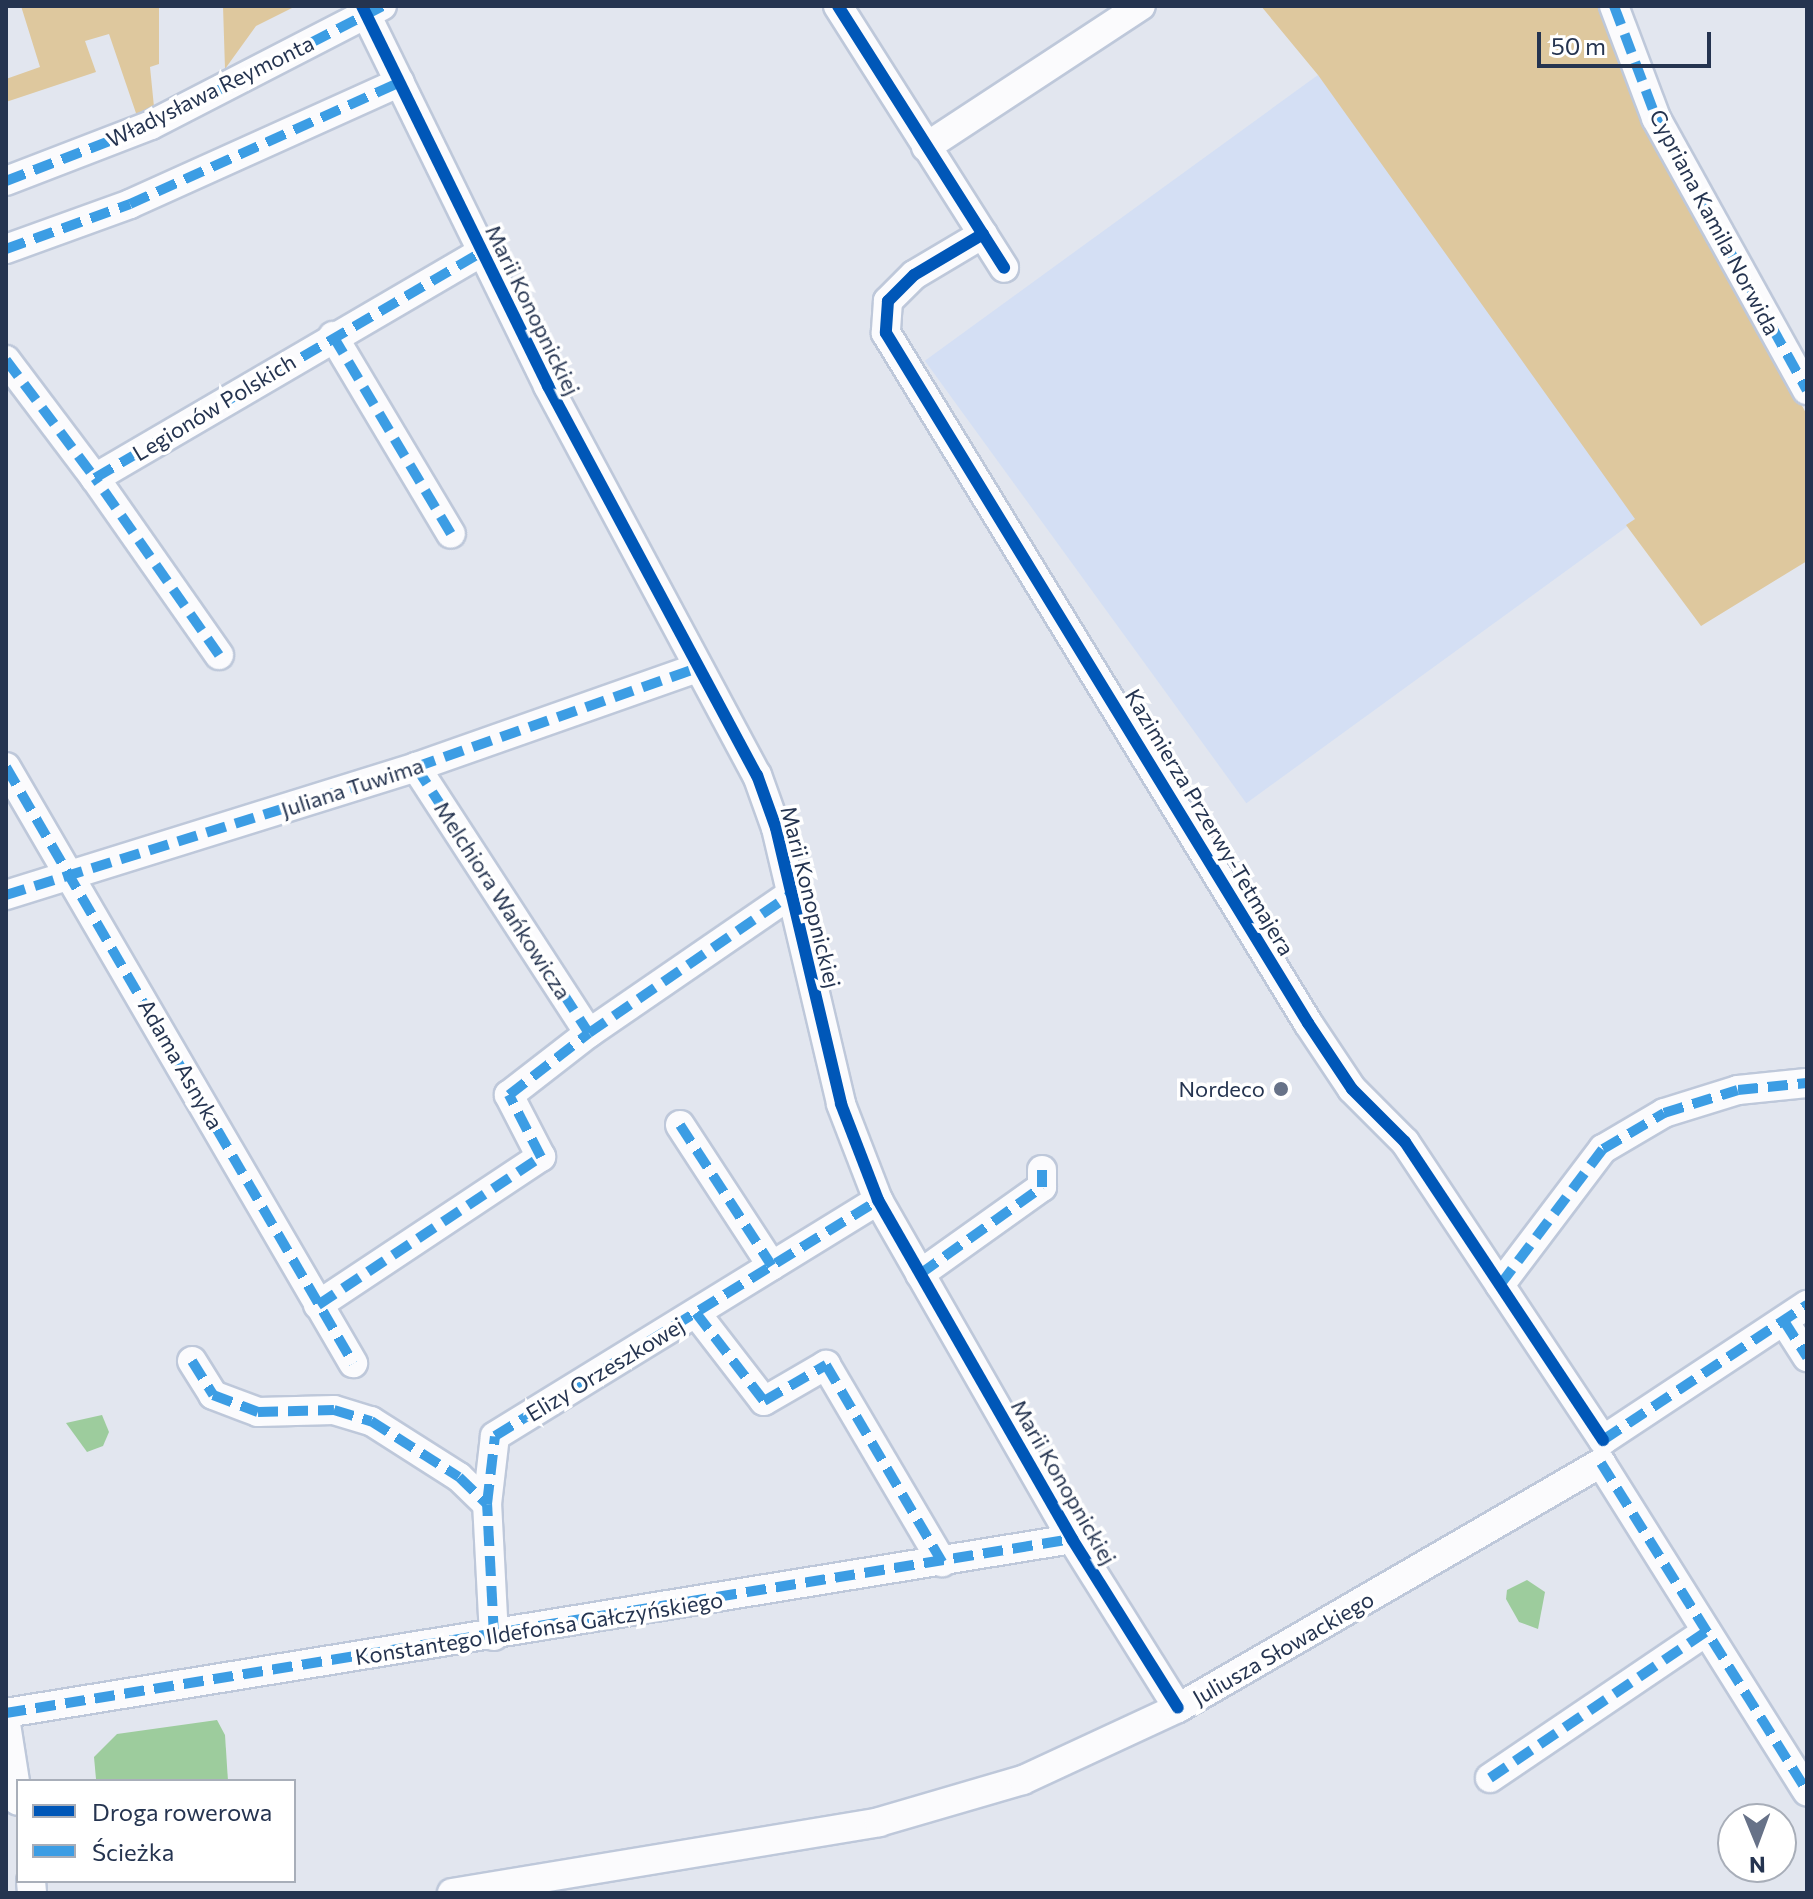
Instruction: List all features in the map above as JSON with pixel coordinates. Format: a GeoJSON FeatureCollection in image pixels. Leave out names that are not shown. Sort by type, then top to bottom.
{"type":"FeatureCollection","features":[{"type":"Feature","properties":{"kind":"street"},"geometry":{"type":"LineString","coordinates":[[838,6],[1004,268]]}},
{"type":"Feature","properties":{"kind":"street"},"geometry":{"type":"LineString","coordinates":[[926,147],[1141,6]]}},
{"type":"Feature","properties":{"kind":"street","name":"Cypriana Kamila Norwida"},"geometry":{"type":"LineString","coordinates":[[1614,6],[1656,118],[1807,390]]}},
{"type":"Feature","properties":{"kind":"street","name":"Marii Konopnickiej"},"geometry":{"type":"LineString","coordinates":[[370,9],[400,82],[481,252],[695,669],[757,775],[776,828],[841,1104],[878,1200],[1072,1539],[1178,1708]]}},
{"type":"Feature","properties":{"kind":"street","name":"Władysława Reymonta"},"geometry":{"type":"LineString","coordinates":[[6,181],[151,125],[370,9]]}},
{"type":"Feature","properties":{"kind":"street"},"geometry":{"type":"LineString","coordinates":[[6,249],[130,204],[400,82]]}},
{"type":"Feature","properties":{"kind":"street","name":"Kazimierza Przerwy-Tetmajera"},"geometry":{"type":"LineString","coordinates":[[983,234],[914,275],[888,301],[886,333],[1308,1023],[1352,1089],[1405,1142],[1500,1285],[1602,1451],[1706,1632],[1807,1792]]}},
{"type":"Feature","properties":{"kind":"street","name":"Legionów Polskich"},"geometry":{"type":"LineString","coordinates":[[95,478],[481,252]]}},
{"type":"Feature","properties":{"kind":"street"},"geometry":{"type":"LineString","coordinates":[[333,336],[451,534]]}},
{"type":"Feature","properties":{"kind":"street"},"geometry":{"type":"LineString","coordinates":[[6,360],[95,478],[219,655]]}},
{"type":"Feature","properties":{"kind":"street","name":"Juliana Tuwima"},"geometry":{"type":"LineString","coordinates":[[6,895],[416,767],[695,669]]}},
{"type":"Feature","properties":{"kind":"street","name":"Adama Asnyka"},"geometry":{"type":"LineString","coordinates":[[6,767],[353,1363]]}},
{"type":"Feature","properties":{"kind":"street","name":"Melchiora Wańkowicza"},"geometry":{"type":"LineString","coordinates":[[416,767],[589,1033]]}},
{"type":"Feature","properties":{"kind":"street"},"geometry":{"type":"LineString","coordinates":[[318,1305],[541,1157],[509,1095],[589,1033],[790,895]]}},
{"type":"Feature","properties":{"kind":"street"},"geometry":{"type":"LineString","coordinates":[[1500,1285],[1603,1149],[1664,1113],[1738,1090],[1807,1083]]}},
{"type":"Feature","properties":{"kind":"street"},"geometry":{"type":"LineString","coordinates":[[680,1125],[772,1266]]}},
{"type":"Feature","properties":{"kind":"street"},"geometry":{"type":"LineString","coordinates":[[920,1274],[1042,1187],[1042,1170]]}},
{"type":"Feature","properties":{"kind":"street","name":"Elizy Orzeszkowej"},"geometry":{"type":"LineString","coordinates":[[494,1636],[487,1504],[495,1436],[878,1200]]}},
{"type":"Feature","properties":{"kind":"street"},"geometry":{"type":"LineString","coordinates":[[696,1313],[764,1401],[826,1365],[942,1562]]}},
{"type":"Feature","properties":{"kind":"street"},"geometry":{"type":"LineString","coordinates":[[1796,1313],[1807,1357]]}},
{"type":"Feature","properties":{"kind":"street","name":"Juliusza Słowackiego"},"geometry":{"type":"LineString","coordinates":[[452,1893],[879,1822],[1023,1780],[1178,1708],[1602,1451],[1796,1313]]}},
{"type":"Feature","properties":{"kind":"street"},"geometry":{"type":"LineString","coordinates":[[192,1361],[213,1395],[258,1412],[334,1410],[371,1421],[459,1477],[487,1504]]}},
{"type":"Feature","properties":{"kind":"street","name":"Konstantego Ildefonsa Gałczyńskiego"},"geometry":{"type":"LineString","coordinates":[[6,1713],[494,1636],[1072,1539]]}},
{"type":"Feature","properties":{"kind":"street"},"geometry":{"type":"LineString","coordinates":[[1490,1778],[1706,1632]]}},
{"type":"Feature","properties":{"kind":"street"},"geometry":{"type":"LineString","coordinates":[[6,1724],[16,1788]]}},
{"type":"Feature","properties":{"kind":"shaded area"},"geometry":{"type":"Polygon","coordinates":[[[21,6],[159,6],[159,64],[150,67],[155,117],[139,122],[109,34],[85,41],[96,72],[6,102],[6,79],[40,67],[21,6]]]}},
{"type":"Feature","properties":{"kind":"shaded area"},"geometry":{"type":"Polygon","coordinates":[[[223,6],[296,6],[256,26],[225,69],[223,6]]]}},
{"type":"Feature","properties":{"kind":"shaded area"},"geometry":{"type":"Polygon","coordinates":[[[1261,6],[1597,6],[1643,108],[1807,415],[1807,561],[1701,626],[1626,525],[1635,519],[1318,75],[1261,6]]]}},
{"type":"Feature","properties":{"kind":"shaded area"},"geometry":{"type":"Polygon","coordinates":[[[1318,75],[1640,518],[1246,803],[925,361],[1318,75]]]}},
{"type":"Feature","properties":{"kind":"shaded area"},"geometry":{"type":"Polygon","coordinates":[[[102,1415],[109,1432],[103,1446],[87,1452],[66,1423],[102,1415]]]}},
{"type":"Feature","properties":{"kind":"shaded area"},"geometry":{"type":"Polygon","coordinates":[[[1527,1580],[1545,1592],[1538,1629],[1519,1622],[1506,1599],[1507,1590],[1527,1580]]]}},
{"type":"Feature","properties":{"kind":"shaded area"},"geometry":{"type":"Polygon","coordinates":[[[217,1720],[225,1735],[228,1779],[96,1779],[94,1757],[117,1734],[217,1720]]]}},
{"type":"Feature","properties":{"kind":"marked path"},"geometry":{"type":"LineString","coordinates":[[6,181],[151,125],[383,6]]}},
{"type":"Feature","properties":{"kind":"marked path"},"geometry":{"type":"LineString","coordinates":[[1614,6],[1656,118],[1807,390]]}},
{"type":"Feature","properties":{"kind":"marked path"},"geometry":{"type":"LineString","coordinates":[[6,249],[130,204],[400,82]]}},
{"type":"Feature","properties":{"kind":"marked path"},"geometry":{"type":"LineString","coordinates":[[219,655],[95,478],[481,252]]}},
{"type":"Feature","properties":{"kind":"marked path"},"geometry":{"type":"LineString","coordinates":[[333,336],[451,534]]}},
{"type":"Feature","properties":{"kind":"marked path"},"geometry":{"type":"LineString","coordinates":[[6,360],[95,478]]}},
{"type":"Feature","properties":{"kind":"marked path"},"geometry":{"type":"LineString","coordinates":[[6,895],[416,767],[695,669]]}},
{"type":"Feature","properties":{"kind":"marked path"},"geometry":{"type":"LineString","coordinates":[[6,767],[353,1363]]}},
{"type":"Feature","properties":{"kind":"marked path"},"geometry":{"type":"LineString","coordinates":[[416,767],[589,1033]]}},
{"type":"Feature","properties":{"kind":"marked path"},"geometry":{"type":"LineString","coordinates":[[318,1305],[541,1157],[509,1095],[589,1033],[790,895]]}},
{"type":"Feature","properties":{"kind":"marked path"},"geometry":{"type":"LineString","coordinates":[[1500,1285],[1603,1149],[1664,1113],[1738,1090],[1807,1083]]}},
{"type":"Feature","properties":{"kind":"marked path"},"geometry":{"type":"LineString","coordinates":[[680,1125],[772,1266]]}},
{"type":"Feature","properties":{"kind":"marked path"},"geometry":{"type":"LineString","coordinates":[[920,1274],[1042,1187],[1042,1170]]}},
{"type":"Feature","properties":{"kind":"marked path"},"geometry":{"type":"LineString","coordinates":[[494,1636],[487,1504],[495,1436],[878,1200]]}},
{"type":"Feature","properties":{"kind":"marked path"},"geometry":{"type":"LineString","coordinates":[[1603,1440],[1807,1305]]}},
{"type":"Feature","properties":{"kind":"marked path"},"geometry":{"type":"LineString","coordinates":[[696,1313],[764,1401],[826,1365],[942,1562]]}},
{"type":"Feature","properties":{"kind":"marked path"},"geometry":{"type":"LineString","coordinates":[[1784,1321],[1807,1357]]}},
{"type":"Feature","properties":{"kind":"marked path"},"geometry":{"type":"LineString","coordinates":[[192,1361],[213,1395],[258,1412],[334,1410],[371,1421],[459,1477],[487,1504]]}},
{"type":"Feature","properties":{"kind":"marked path"},"geometry":{"type":"LineString","coordinates":[[1601,1463],[1807,1792]]}},
{"type":"Feature","properties":{"kind":"marked path"},"geometry":{"type":"LineString","coordinates":[[6,1713],[1072,1539]]}},
{"type":"Feature","properties":{"kind":"marked path"},"geometry":{"type":"LineString","coordinates":[[1490,1778],[1706,1632]]}},
{"type":"Feature","properties":{"kind":"cycle path"},"geometry":{"type":"LineString","coordinates":[[362,6],[548,386],[757,775],[776,828],[841,1104],[878,1200],[1072,1539],[1178,1708]]}},
{"type":"Feature","properties":{"kind":"cycle path"},"geometry":{"type":"LineString","coordinates":[[838,6],[1004,268]]}},
{"type":"Feature","properties":{"kind":"cycle path"},"geometry":{"type":"LineString","coordinates":[[983,234],[914,275],[888,301],[886,333],[1308,1023],[1352,1089],[1405,1142],[1603,1440]]}},
{"type":"Feature","properties":{"kind":"place","name":"Nordeco"},"geometry":{"type":"Point","coordinates":[1281,1089]}}]}
